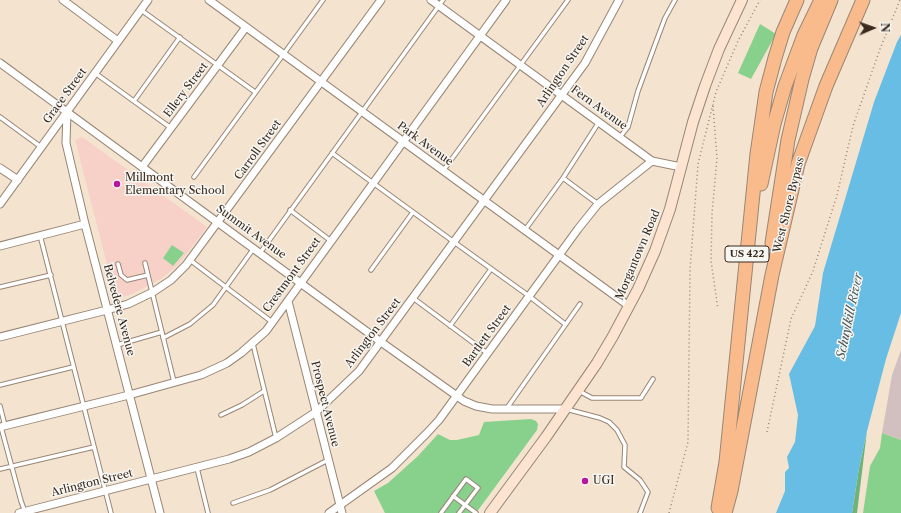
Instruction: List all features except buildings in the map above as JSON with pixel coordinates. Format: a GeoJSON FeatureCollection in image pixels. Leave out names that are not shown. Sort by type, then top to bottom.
{"type":"FeatureCollection","features":[{"type":"Feature","properties":{"kind":"highway","name":"US 422"},"geometry":{"type":"LineString","coordinates":[[717,513],[726,462],[757,154],[766,92],[783,32],[797,0]]}},
{"type":"Feature","properties":{"kind":"highway"},"geometry":{"type":"LineString","coordinates":[[739,334],[762,180],[774,124],[793,62],[821,0]]}},
{"type":"Feature","properties":{"kind":"highway"},"geometry":{"type":"LineString","coordinates":[[759,344],[772,243],[792,120],[806,65],[817,33],[831,0]]}},
{"type":"Feature","properties":{"kind":"highway","name":"West Shore Bypass"},"geometry":{"type":"LineString","coordinates":[[725,513],[732,490],[772,275],[798,164],[826,86],[863,0]]}},
{"type":"Feature","properties":{"kind":"main road","name":"Morgantown Road"},"geometry":{"type":"LineString","coordinates":[[490,513],[565,409],[605,350],[629,306],[655,251],[670,209],[705,86],[721,43],[742,0]]}},
{"type":"Feature","properties":{"kind":"street"},"geometry":{"type":"LineString","coordinates":[[63,0],[118,41]]}},
{"type":"Feature","properties":{"kind":"street","name":"Grace Street"},"geometry":{"type":"LineString","coordinates":[[0,204],[148,0]]}},
{"type":"Feature","properties":{"kind":"street","name":"Park Avenue"},"geometry":{"type":"LineString","coordinates":[[209,0],[629,306]]}},
{"type":"Feature","properties":{"kind":"street","name":"Carroll Street"},"geometry":{"type":"LineString","coordinates":[[0,337],[108,310],[138,300],[171,280],[190,260],[381,0]]}},
{"type":"Feature","properties":{"kind":"street","name":"Fern Avenue"},"geometry":{"type":"LineString","coordinates":[[431,0],[441,3],[480,36],[652,161],[681,167]]}},
{"type":"Feature","properties":{"kind":"street","name":"Crestmont Street"},"geometry":{"type":"LineString","coordinates":[[2,427],[175,383],[213,371],[241,353],[266,331],[506,0]]}},
{"type":"Feature","properties":{"kind":"street","name":"Arlington Street"},"geometry":{"type":"LineString","coordinates":[[23,512],[197,468],[242,454],[276,438],[316,412],[359,371],[381,342],[591,53],[619,0]]}},
{"type":"Feature","properties":{"kind":"street","name":"Ellery Street"},"geometry":{"type":"LineString","coordinates":[[142,167],[246,27]]}},
{"type":"Feature","properties":{"kind":"street","name":"Summit Avenue"},"geometry":{"type":"LineString","coordinates":[[0,63],[464,401],[484,408],[565,409]]}},
{"type":"Feature","properties":{"kind":"street","name":"Belvedere Avenue"},"geometry":{"type":"LineString","coordinates":[[67,112],[66,143],[85,224],[160,513]]}},
{"type":"Feature","properties":{"kind":"street","name":"Bartlett Street"},"geometry":{"type":"LineString","coordinates":[[329,513],[392,468],[427,433],[598,204],[652,161]]}},
{"type":"Feature","properties":{"kind":"street"},"geometry":{"type":"LineString","coordinates":[[0,168],[18,180]]}},
{"type":"Feature","properties":{"kind":"street"},"geometry":{"type":"LineString","coordinates":[[0,246],[85,224]]}},
{"type":"Feature","properties":{"kind":"street","name":"Prospect Avenue"},"geometry":{"type":"LineString","coordinates":[[288,301],[342,513]]}},
{"type":"Feature","properties":{"kind":"lane"},"geometry":{"type":"LineString","coordinates":[[443,171],[568,0]]}},
{"type":"Feature","properties":{"kind":"lane"},"geometry":{"type":"LineString","coordinates":[[620,138],[628,127],[638,91],[656,42],[665,18],[675,0]]}},
{"type":"Feature","properties":{"kind":"lane"},"geometry":{"type":"LineString","coordinates":[[194,176],[321,1]]}},
{"type":"Feature","properties":{"kind":"lane"},"geometry":{"type":"LineString","coordinates":[[163,338],[177,332],[213,305],[290,210],[441,3]]}},
{"type":"Feature","properties":{"kind":"lane"},"geometry":{"type":"LineString","coordinates":[[141,10],[255,92]]}},
{"type":"Feature","properties":{"kind":"lane"},"geometry":{"type":"LineString","coordinates":[[134,101],[180,37]]}},
{"type":"Feature","properties":{"kind":"lane"},"geometry":{"type":"LineString","coordinates":[[95,73],[171,128]]}},
{"type":"Feature","properties":{"kind":"lane"},"geometry":{"type":"LineString","coordinates":[[0,118],[41,147]]}},
{"type":"Feature","properties":{"kind":"lane"},"geometry":{"type":"LineString","coordinates":[[524,230],[563,178],[599,122]]}},
{"type":"Feature","properties":{"kind":"lane"},"geometry":{"type":"LineString","coordinates":[[332,153],[529,296],[565,324]]}},
{"type":"Feature","properties":{"kind":"lane"},"geometry":{"type":"LineString","coordinates":[[563,178],[598,204]]}},
{"type":"Feature","properties":{"kind":"lane"},"geometry":{"type":"LineString","coordinates":[[290,210],[331,241]]}},
{"type":"Feature","properties":{"kind":"lane"},"geometry":{"type":"LineString","coordinates":[[371,270],[413,212]]}},
{"type":"Feature","properties":{"kind":"lane"},"geometry":{"type":"LineString","coordinates":[[40,235],[111,513]]}},
{"type":"Feature","properties":{"kind":"lane"},"geometry":{"type":"LineString","coordinates":[[190,260],[272,322]]}},
{"type":"Feature","properties":{"kind":"lane"},"geometry":{"type":"LineString","coordinates":[[145,263],[175,383]]}},
{"type":"Feature","properties":{"kind":"lane"},"geometry":{"type":"LineString","coordinates":[[118,264],[121,275],[127,280],[148,275]]}},
{"type":"Feature","properties":{"kind":"lane"},"geometry":{"type":"LineString","coordinates":[[450,326],[492,269]]}},
{"type":"Feature","properties":{"kind":"lane"},"geometry":{"type":"LineString","coordinates":[[0,287],[50,275]]}},
{"type":"Feature","properties":{"kind":"lane"},"geometry":{"type":"LineString","coordinates":[[413,298],[487,353]]}},
{"type":"Feature","properties":{"kind":"lane"},"geometry":{"type":"LineString","coordinates":[[506,409],[580,304]]}},
{"type":"Feature","properties":{"kind":"lane"},"geometry":{"type":"LineString","coordinates":[[116,345],[162,332]]}},
{"type":"Feature","properties":{"kind":"lane"},"geometry":{"type":"LineString","coordinates":[[252,343],[276,438]]}},
{"type":"Feature","properties":{"kind":"lane"},"geometry":{"type":"LineString","coordinates":[[0,385],[73,367]]}},
{"type":"Feature","properties":{"kind":"lane"},"geometry":{"type":"LineString","coordinates":[[578,390],[592,398],[641,398],[653,379]]}},
{"type":"Feature","properties":{"kind":"lane"},"geometry":{"type":"LineString","coordinates":[[222,415],[242,405],[264,391]]}},
{"type":"Feature","properties":{"kind":"lane"},"geometry":{"type":"LineString","coordinates":[[0,406],[2,427],[23,512]]}},
{"type":"Feature","properties":{"kind":"lane"},"geometry":{"type":"LineString","coordinates":[[565,409],[600,418],[609,422],[617,430],[625,445],[624,467],[640,480],[648,492],[640,513]]}},
{"type":"Feature","properties":{"kind":"lane"},"geometry":{"type":"LineString","coordinates":[[0,469],[94,447]]}},
{"type":"Feature","properties":{"kind":"lane"},"geometry":{"type":"LineString","coordinates":[[233,503],[270,490],[328,460]]}},
{"type":"Feature","properties":{"kind":"lane"},"geometry":{"type":"LineString","coordinates":[[197,468],[208,513]]}},
{"type":"Feature","properties":{"kind":"lane"},"geometry":{"type":"LineString","coordinates":[[441,513],[466,479],[478,488],[459,513]]}},
{"type":"Feature","properties":{"kind":"lane"},"geometry":{"type":"LineString","coordinates":[[453,496],[476,513]]}},
{"type":"Feature","properties":{"kind":"path"},"geometry":{"type":"LineString","coordinates":[[669,513],[688,442],[690,270],[696,184],[701,150],[716,92],[738,40],[760,0]]}},
{"type":"Feature","properties":{"kind":"path"},"geometry":{"type":"LineString","coordinates":[[767,432],[791,319],[813,271],[837,195],[853,126],[880,49],[900,0]]}},
{"type":"Feature","properties":{"kind":"path"},"geometry":{"type":"LineString","coordinates":[[713,104],[718,158],[712,214],[712,262],[718,309]]}},
{"type":"Feature","properties":{"kind":"shaded area","name":"Millmont Elementary School"},"geometry":{"type":"Polygon","coordinates":[[[82,137],[207,227],[178,265],[161,279],[132,294],[116,299],[75,140],[82,137]]]}},
{"type":"Feature","properties":{"kind":"shaded area"},"geometry":{"type":"Polygon","coordinates":[[[901,350],[901,440],[882,433],[892,375],[901,350]]]}},
{"type":"Feature","properties":{"kind":"green space"},"geometry":{"type":"Polygon","coordinates":[[[760,24],[776,34],[751,79],[738,73],[760,24]]]}},
{"type":"Feature","properties":{"kind":"green space"},"geometry":{"type":"Polygon","coordinates":[[[172,245],[184,253],[173,266],[163,258],[172,245]]]}},
{"type":"Feature","properties":{"kind":"green space"},"geometry":{"type":"Polygon","coordinates":[[[531,419],[536,421],[538,424],[537,430],[476,513],[385,513],[374,491],[388,483],[418,456],[438,434],[450,440],[457,440],[479,435],[484,422],[531,419]]]}},
{"type":"Feature","properties":{"kind":"green space"},"geometry":{"type":"Polygon","coordinates":[[[867,431],[857,513],[852,513],[859,468],[867,431]]]}},
{"type":"Feature","properties":{"kind":"green space"},"geometry":{"type":"Polygon","coordinates":[[[882,433],[901,440],[901,513],[863,513],[870,466],[880,448],[882,433]]]}},
{"type":"Feature","properties":{"kind":"water","name":"Schuylkill River"},"geometry":{"type":"Polygon","coordinates":[[[901,35],[901,313],[886,359],[867,431],[859,468],[852,513],[776,513],[785,491],[785,472],[789,468],[787,457],[795,442],[798,415],[789,374],[815,326],[823,273],[874,102],[901,35]]]}},
{"type":"Feature","properties":{"kind":"place","name":"Millmont Elementary School"},"geometry":{"type":"Point","coordinates":[117,184]}},
{"type":"Feature","properties":{"kind":"place","name":"UGI"},"geometry":{"type":"Point","coordinates":[585,481]}}]}
